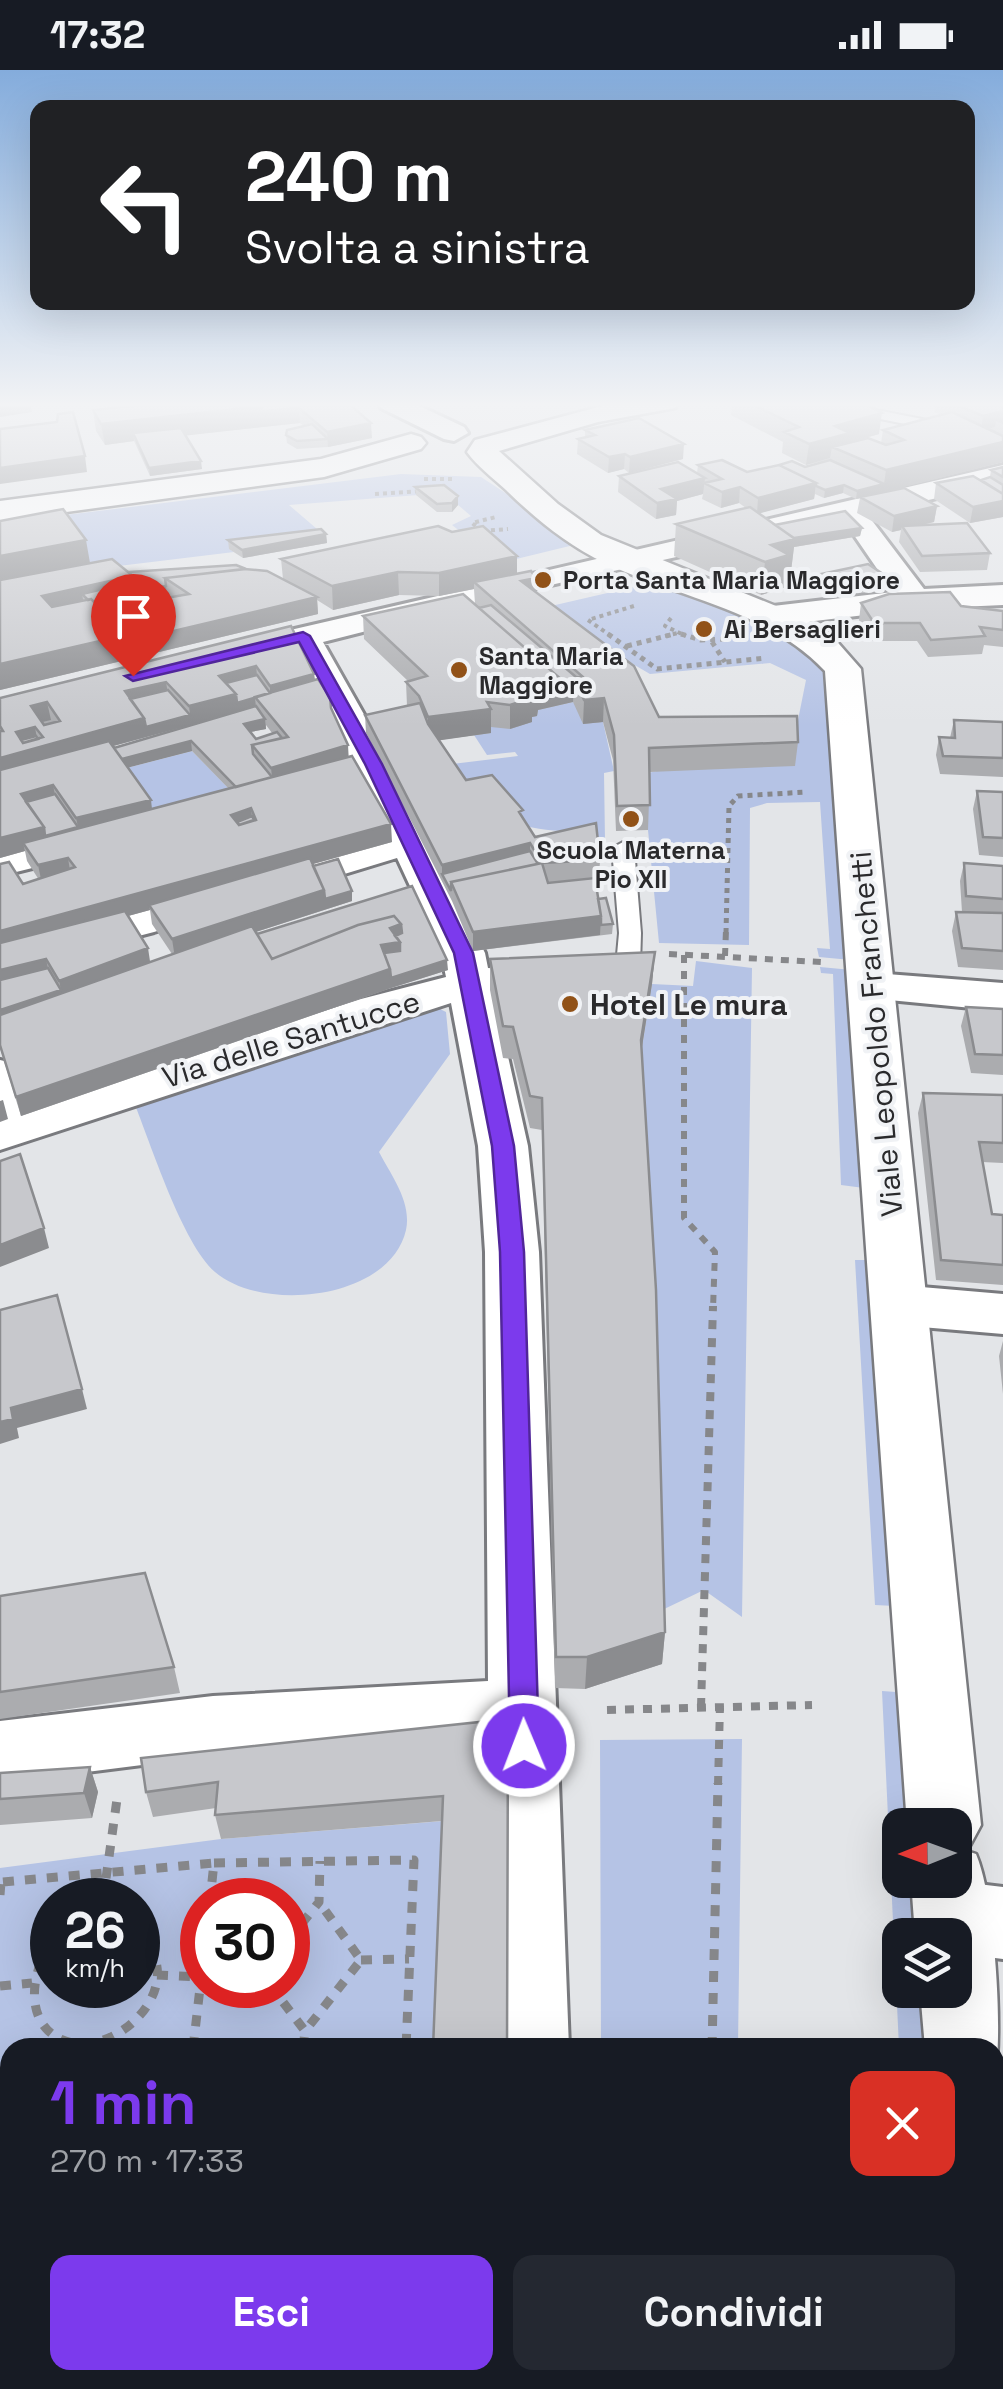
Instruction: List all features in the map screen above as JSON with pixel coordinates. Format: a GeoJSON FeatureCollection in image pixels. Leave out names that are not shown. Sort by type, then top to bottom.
{"type":"FeatureCollection","features":[{"type":"Feature","properties":{"kind":"main road","name":"Viale Leopoldo Franchetti"},"geometry":{"type":"LineString","coordinates":[[549,510],[641,580],[775,637],[830,652],[843,669],[874,987],[942,1808]]}},
{"type":"Feature","properties":{"kind":"main road"},"geometry":{"type":"LineString","coordinates":[[965,2008],[966,2038]]}},
{"type":"Feature","properties":{"kind":"street"},"geometry":{"type":"LineString","coordinates":[[248,650],[317,621],[533,583],[641,580],[879,510]]}},
{"type":"Feature","properties":{"kind":"street"},"geometry":{"type":"LineString","coordinates":[[860,522],[915,598]]}},
{"type":"Feature","properties":{"kind":"street"},"geometry":{"type":"LineString","coordinates":[[775,637],[915,598],[1003,596]]}},
{"type":"Feature","properties":{"kind":"street"},"geometry":{"type":"LineString","coordinates":[[317,621],[314,695],[410,874],[463,953],[503,1146],[512,1252],[530,2038]]}},
{"type":"Feature","properties":{"kind":"street"},"geometry":{"type":"LineString","coordinates":[[0,864],[139,828]]}},
{"type":"Feature","properties":{"kind":"street"},"geometry":{"type":"LineString","coordinates":[[0,959],[149,939],[410,874]]}},
{"type":"Feature","properties":{"kind":"street","name":"Via delle Santucce"},"geometry":{"type":"LineString","coordinates":[[9,1132],[377,1009],[469,984],[627,963]]}},
{"type":"Feature","properties":{"kind":"street"},"geometry":{"type":"LineString","coordinates":[[874,987],[1003,997]]}},
{"type":"Feature","properties":{"kind":"street"},"geometry":{"type":"LineString","coordinates":[[0,1075],[9,1132]]}},
{"type":"Feature","properties":{"kind":"street"},"geometry":{"type":"LineString","coordinates":[[898,1304],[1003,1314]]}},
{"type":"Feature","properties":{"kind":"street"},"geometry":{"type":"LineString","coordinates":[[0,1752],[213,1726],[524,1709]]}},
{"type":"Feature","properties":{"kind":"lane"},"geometry":{"type":"LineString","coordinates":[[623,848],[630,933],[627,963]]}},
{"type":"Feature","properties":{"kind":"path"},"geometry":{"type":"LineString","coordinates":[[641,580],[588,620],[657,668],[726,662],[775,637]]}},
{"type":"Feature","properties":{"kind":"path"},"geometry":{"type":"LineString","coordinates":[[626,646],[678,633]]}},
{"type":"Feature","properties":{"kind":"path"},"geometry":{"type":"LineString","coordinates":[[712,642],[726,662]]}},
{"type":"Feature","properties":{"kind":"path"},"geometry":{"type":"LineString","coordinates":[[725,956],[729,806],[738,796],[760,792],[822,792]]}},
{"type":"Feature","properties":{"kind":"path"},"geometry":{"type":"LineString","coordinates":[[701,1707],[715,1252],[684,1218],[627,963],[758,957]]}},
{"type":"Feature","properties":{"kind":"path"},"geometry":{"type":"LineString","coordinates":[[607,1710],[812,1705]]}},
{"type":"Feature","properties":{"kind":"path"},"geometry":{"type":"LineString","coordinates":[[712,2038],[720,1706]]}},
{"type":"Feature","properties":{"kind":"path"},"geometry":{"type":"LineString","coordinates":[[105,1878],[120,1784]]}},
{"type":"Feature","properties":{"kind":"path"},"geometry":{"type":"LineString","coordinates":[[0,1895],[2,1882],[214,1863],[414,1860],[406,2038]]}},
{"type":"Feature","properties":{"kind":"path"},"geometry":{"type":"LineString","coordinates":[[320,1861],[319,1902],[361,1960]]}},
{"type":"Feature","properties":{"kind":"path"},"geometry":{"type":"LineString","coordinates":[[212,1878],[214,1863]]}},
{"type":"Feature","properties":{"kind":"path"},"geometry":{"type":"LineString","coordinates":[[310,1913],[319,1902]]}},
{"type":"Feature","properties":{"kind":"path"},"geometry":{"type":"LineString","coordinates":[[361,1960],[409,1959]]}},
{"type":"Feature","properties":{"kind":"path"},"geometry":{"type":"LineString","coordinates":[[304,2038],[305,2031],[361,1960]]}},
{"type":"Feature","properties":{"kind":"path"},"geometry":{"type":"LineString","coordinates":[[0,1986],[30,1983]]}},
{"type":"Feature","properties":{"kind":"path"},"geometry":{"type":"LineString","coordinates":[[36,2008],[50,2032],[60,2038]]}},
{"type":"Feature","properties":{"kind":"path"},"geometry":{"type":"LineString","coordinates":[[105,2038],[126,2030],[144,2008]]}},
{"type":"Feature","properties":{"kind":"path"},"geometry":{"type":"LineString","coordinates":[[194,2038],[198,2008]]}},
{"type":"Feature","properties":{"kind":"path"},"geometry":{"type":"LineString","coordinates":[[288,2008],[305,2031]]}},
{"type":"Feature","properties":{"kind":"shaded area"},"geometry":{"type":"Polygon","coordinates":[[[105,510],[295,510],[324,535],[231,550],[234,552],[94,569],[90,563],[0,523],[105,510]]]}},
{"type":"Feature","properties":{"kind":"shaded area"},"geometry":{"type":"Polygon","coordinates":[[[464,510],[532,510],[582,543],[500,563],[452,525],[471,516],[464,510]]]}},
{"type":"Feature","properties":{"kind":"shaded area"},"geometry":{"type":"Polygon","coordinates":[[[655,582],[726,609],[772,632],[814,660],[831,678],[851,960],[819,957],[817,948],[830,949],[820,802],[767,803],[750,808],[749,945],[659,943],[648,830],[648,773],[794,740],[806,680],[770,663],[650,674],[538,609],[655,582]]]}},
{"type":"Feature","properties":{"kind":"shaded area"},"geometry":{"type":"Polygon","coordinates":[[[573,702],[603,722],[614,771],[604,773],[605,841],[572,848],[561,831],[523,826],[493,814],[467,795],[444,765],[518,756],[515,752],[487,755],[474,735],[490,733],[487,726],[532,717],[536,710],[573,702]]]}},
{"type":"Feature","properties":{"kind":"shaded area"},"geometry":{"type":"Polygon","coordinates":[[[192,751],[237,797],[153,819],[119,770],[192,751]]]}},
{"type":"Feature","properties":{"kind":"shaded area"},"geometry":{"type":"Polygon","coordinates":[[[696,961],[752,968],[742,1617],[704,1590],[660,1611],[638,1072],[652,984],[693,986],[696,961]]]}},
{"type":"Feature","properties":{"kind":"shaded area"},"geometry":{"type":"Polygon","coordinates":[[[820,967],[852,970],[864,1188],[841,1185],[833,974],[821,973],[820,967]]]}},
{"type":"Feature","properties":{"kind":"shaded area"},"geometry":{"type":"Polygon","coordinates":[[[426,1002],[446,1012],[450,1054],[379,1152],[406,1209],[406,1230],[395,1254],[376,1272],[351,1285],[322,1293],[262,1293],[236,1285],[215,1272],[179,1216],[133,1100],[426,1002]]]}},
{"type":"Feature","properties":{"kind":"shaded area"},"geometry":{"type":"Polygon","coordinates":[[[855,1260],[871,1260],[895,1606],[875,1605],[855,1260]]]}},
{"type":"Feature","properties":{"kind":"shaded area"},"geometry":{"type":"Polygon","coordinates":[[[882,1691],[910,1693],[916,1808],[888,1808],[882,1691]]]}},
{"type":"Feature","properties":{"kind":"shaded area"},"geometry":{"type":"Polygon","coordinates":[[[742,1739],[738,2038],[601,2038],[600,1740],[742,1739]]]}},
{"type":"Feature","properties":{"kind":"shaded area"},"geometry":{"type":"Polygon","coordinates":[[[444,1821],[435,2038],[0,2038],[0,1868],[221,1839],[444,1821]]]}},
{"type":"Feature","properties":{"kind":"shaded area"},"geometry":{"type":"Polygon","coordinates":[[[892,1898],[922,1898],[923,1918],[893,1918],[892,1898]]]}},
{"type":"Feature","properties":{"kind":"shaded area"},"geometry":{"type":"Polygon","coordinates":[[[897,2008],[928,2008],[930,2038],[899,2038],[897,2008]]]}},
{"type":"Feature","properties":{"kind":"building"},"geometry":{"type":"Polygon","coordinates":[[[64,510],[86,540],[0,556],[0,521],[64,510]]]}},
{"type":"Feature","properties":{"kind":"building"},"geometry":{"type":"Polygon","coordinates":[[[736,510],[755,510],[795,539],[771,545],[789,555],[765,562],[676,524],[736,510]]]}},
{"type":"Feature","properties":{"kind":"building"},"geometry":{"type":"Polygon","coordinates":[[[884,510],[919,510],[894,516],[884,510]]]}},
{"type":"Feature","properties":{"kind":"building"},"geometry":{"type":"Polygon","coordinates":[[[845,511],[862,528],[794,538],[775,525],[845,511]]]}},
{"type":"Feature","properties":{"kind":"building"},"geometry":{"type":"Polygon","coordinates":[[[967,523],[990,553],[922,556],[902,526],[967,523]]]}},
{"type":"Feature","properties":{"kind":"building"},"geometry":{"type":"Polygon","coordinates":[[[438,526],[452,532],[483,526],[517,556],[439,573],[398,572],[332,586],[281,559],[438,526]]]}},
{"type":"Feature","properties":{"kind":"building"},"geometry":{"type":"Polygon","coordinates":[[[321,529],[326,534],[242,550],[228,540],[321,529]]]}},
{"type":"Feature","properties":{"kind":"building"},"geometry":{"type":"Polygon","coordinates":[[[112,559],[133,576],[42,596],[52,607],[91,599],[126,635],[0,664],[0,580],[112,559]]]}},
{"type":"Feature","properties":{"kind":"building"},"geometry":{"type":"Polygon","coordinates":[[[868,564],[889,578],[838,590],[817,575],[868,564]]]}},
{"type":"Feature","properties":{"kind":"building"},"geometry":{"type":"Polygon","coordinates":[[[236,565],[246,569],[165,578],[166,586],[142,589],[128,572],[236,565]]]}},
{"type":"Feature","properties":{"kind":"building"},"geometry":{"type":"Polygon","coordinates":[[[244,569],[267,571],[317,597],[127,642],[126,635],[82,594],[133,582],[155,600],[189,594],[165,578],[244,569]]]}},
{"type":"Feature","properties":{"kind":"building"},"geometry":{"type":"Polygon","coordinates":[[[531,571],[536,578],[521,581],[634,666],[659,717],[797,716],[798,742],[649,748],[650,805],[617,806],[614,735],[604,698],[584,700],[574,678],[582,676],[474,582],[531,571]]]}},
{"type":"Feature","properties":{"kind":"building"},"geometry":{"type":"Polygon","coordinates":[[[950,592],[961,606],[1003,611],[1003,630],[980,627],[985,636],[931,640],[920,623],[874,623],[861,603],[889,594],[950,592]]]}},
{"type":"Feature","properties":{"kind":"building","name":"Santa Maria Maggiore"},"geometry":{"type":"Polygon","coordinates":[[[463,594],[562,680],[537,686],[538,692],[532,693],[532,698],[510,705],[487,702],[491,709],[428,717],[419,696],[406,682],[427,676],[363,616],[463,594]]]}},
{"type":"Feature","properties":{"kind":"building"},"geometry":{"type":"Polygon","coordinates":[[[491,605],[576,677],[574,684],[562,687],[562,680],[479,608],[491,605]]]}},
{"type":"Feature","properties":{"kind":"building"},"geometry":{"type":"Polygon","coordinates":[[[291,626],[314,674],[270,686],[256,666],[219,676],[236,694],[189,706],[166,682],[125,691],[144,718],[0,758],[0,698],[291,626]],[[47,702],[31,706],[44,725],[60,721],[47,702]],[[35,727],[16,732],[23,743],[43,737],[35,727]]]}},
{"type":"Feature","properties":{"kind":"building"},"geometry":{"type":"Polygon","coordinates":[[[257,675],[270,693],[237,703],[236,694],[226,683],[257,675]]]}},
{"type":"Feature","properties":{"kind":"building"},"geometry":{"type":"Polygon","coordinates":[[[318,679],[330,697],[348,745],[271,768],[252,745],[288,737],[255,697],[318,679]]]}},
{"type":"Feature","properties":{"kind":"building"},"geometry":{"type":"Polygon","coordinates":[[[168,690],[190,715],[146,727],[130,699],[168,690]]]}},
{"type":"Feature","properties":{"kind":"building"},"geometry":{"type":"Polygon","coordinates":[[[420,703],[428,724],[466,780],[492,775],[523,810],[519,812],[535,837],[596,823],[600,860],[542,863],[530,843],[442,865],[365,715],[420,703]]]}},
{"type":"Feature","properties":{"kind":"building"},"geometry":{"type":"Polygon","coordinates":[[[256,706],[265,719],[244,724],[256,739],[277,732],[282,738],[252,745],[253,754],[272,777],[236,787],[191,741],[122,759],[114,748],[256,706]]]}},
{"type":"Feature","properties":{"kind":"building"},"geometry":{"type":"Polygon","coordinates":[[[954,720],[1003,722],[1003,758],[943,756],[939,737],[955,738],[954,720]]]}},
{"type":"Feature","properties":{"kind":"building"},"geometry":{"type":"Polygon","coordinates":[[[109,741],[151,800],[76,818],[53,785],[21,794],[44,827],[0,838],[0,770],[109,741]]]}},
{"type":"Feature","properties":{"kind":"building"},"geometry":{"type":"Polygon","coordinates":[[[352,756],[391,824],[0,931],[0,864],[9,862],[23,884],[75,867],[68,858],[38,865],[23,843],[352,756]],[[251,808],[231,815],[239,825],[256,820],[251,808]]]}},
{"type":"Feature","properties":{"kind":"building"},"geometry":{"type":"Polygon","coordinates":[[[977,791],[1003,792],[1003,838],[983,837],[977,791]]]}},
{"type":"Feature","properties":{"kind":"building"},"geometry":{"type":"Polygon","coordinates":[[[55,794],[78,827],[45,836],[44,827],[26,802],[55,794]]]}},
{"type":"Feature","properties":{"kind":"building"},"geometry":{"type":"Polygon","coordinates":[[[252,816],[254,820],[239,825],[237,822],[252,816]]]}},
{"type":"Feature","properties":{"kind":"building"},"geometry":{"type":"Polygon","coordinates":[[[530,851],[538,864],[451,882],[451,891],[442,874],[530,851]]]}},
{"type":"Feature","properties":{"kind":"building"},"geometry":{"type":"Polygon","coordinates":[[[310,858],[324,890],[172,939],[149,905],[310,858]]]}},
{"type":"Feature","properties":{"kind":"building"},"geometry":{"type":"Polygon","coordinates":[[[338,859],[352,891],[325,899],[313,866],[338,859]]]}},
{"type":"Feature","properties":{"kind":"building"},"geometry":{"type":"Polygon","coordinates":[[[542,863],[548,883],[595,878],[601,916],[473,932],[451,882],[542,863]]]}},
{"type":"Feature","properties":{"kind":"building"},"geometry":{"type":"Polygon","coordinates":[[[964,863],[1003,866],[1003,899],[966,896],[964,863]]]}},
{"type":"Feature","properties":{"kind":"building"},"geometry":{"type":"Polygon","coordinates":[[[412,886],[447,960],[391,978],[384,953],[400,951],[395,936],[402,933],[394,916],[358,925],[272,959],[257,934],[412,886]]]}},
{"type":"Feature","properties":{"kind":"building"},"geometry":{"type":"Polygon","coordinates":[[[606,898],[613,924],[601,925],[598,899],[606,898]]]}},
{"type":"Feature","properties":{"kind":"building"},"geometry":{"type":"Polygon","coordinates":[[[125,911],[148,948],[59,981],[46,959],[0,970],[0,943],[125,911]]]}},
{"type":"Feature","properties":{"kind":"building"},"geometry":{"type":"Polygon","coordinates":[[[956,912],[1003,913],[1003,951],[962,948],[956,912]]]}},
{"type":"Feature","properties":{"kind":"building"},"geometry":{"type":"Polygon","coordinates":[[[394,916],[401,924],[390,928],[400,942],[381,945],[390,969],[16,1097],[0,1045],[0,1015],[252,926],[272,959],[358,925],[394,916]]]}},
{"type":"Feature","properties":{"kind":"building"},"geometry":{"type":"Polygon","coordinates":[[[655,952],[641,1040],[656,1290],[665,1632],[587,1657],[556,1657],[542,1098],[530,1096],[513,1027],[503,1026],[490,959],[655,952]]]}},
{"type":"Feature","properties":{"kind":"building"},"geometry":{"type":"Polygon","coordinates":[[[48,968],[61,990],[0,1010],[0,980],[48,968]]]}},
{"type":"Feature","properties":{"kind":"building"},"geometry":{"type":"Polygon","coordinates":[[[966,1007],[1003,1009],[1003,1055],[975,1054],[966,1007]]]}},
{"type":"Feature","properties":{"kind":"building"},"geometry":{"type":"Polygon","coordinates":[[[923,1093],[1003,1095],[1003,1143],[979,1142],[992,1214],[1003,1215],[1003,1265],[941,1260],[923,1093]]]}},
{"type":"Feature","properties":{"kind":"building"},"geometry":{"type":"Polygon","coordinates":[[[20,1154],[44,1228],[0,1245],[0,1161],[20,1154]]]}},
{"type":"Feature","properties":{"kind":"building"},"geometry":{"type":"Polygon","coordinates":[[[57,1295],[82,1389],[11,1408],[13,1419],[0,1422],[0,1310],[57,1295]]]}},
{"type":"Feature","properties":{"kind":"building"},"geometry":{"type":"Polygon","coordinates":[[[145,1573],[174,1667],[0,1692],[0,1596],[145,1573]]]}},
{"type":"Feature","properties":{"kind":"building"},"geometry":{"type":"Polygon","coordinates":[[[508,1719],[507,2038],[433,2038],[443,1796],[215,1815],[218,1782],[146,1792],[141,1758],[508,1719]]]}},
{"type":"Feature","properties":{"kind":"building"},"geometry":{"type":"Polygon","coordinates":[[[90,1767],[84,1793],[0,1799],[0,1773],[90,1767]]]}},
{"type":"Feature","properties":{"kind":"place","name":"Porta Santa Maria Maggiore"},"geometry":{"type":"Point","coordinates":[543,580]}},
{"type":"Feature","properties":{"kind":"place","name":"Ai Bersaglieri"},"geometry":{"type":"Point","coordinates":[704,629]}},
{"type":"Feature","properties":{"kind":"place","name":"Santa Maria Maggiore"},"geometry":{"type":"Point","coordinates":[459,670]}},
{"type":"Feature","properties":{"kind":"place","name":"Scuola Materna Pio XII"},"geometry":{"type":"Point","coordinates":[631,819]}},
{"type":"Feature","properties":{"kind":"place","name":"Hotel Le mura"},"geometry":{"type":"Point","coordinates":[570,1004]}},
{"type":"Feature","properties":{"kind":"route"},"geometry":{"type":"LineString","coordinates":[[133,676],[303,636],[373,764],[463,953],[503,1146],[512,1252],[524,1746]]}}]}
